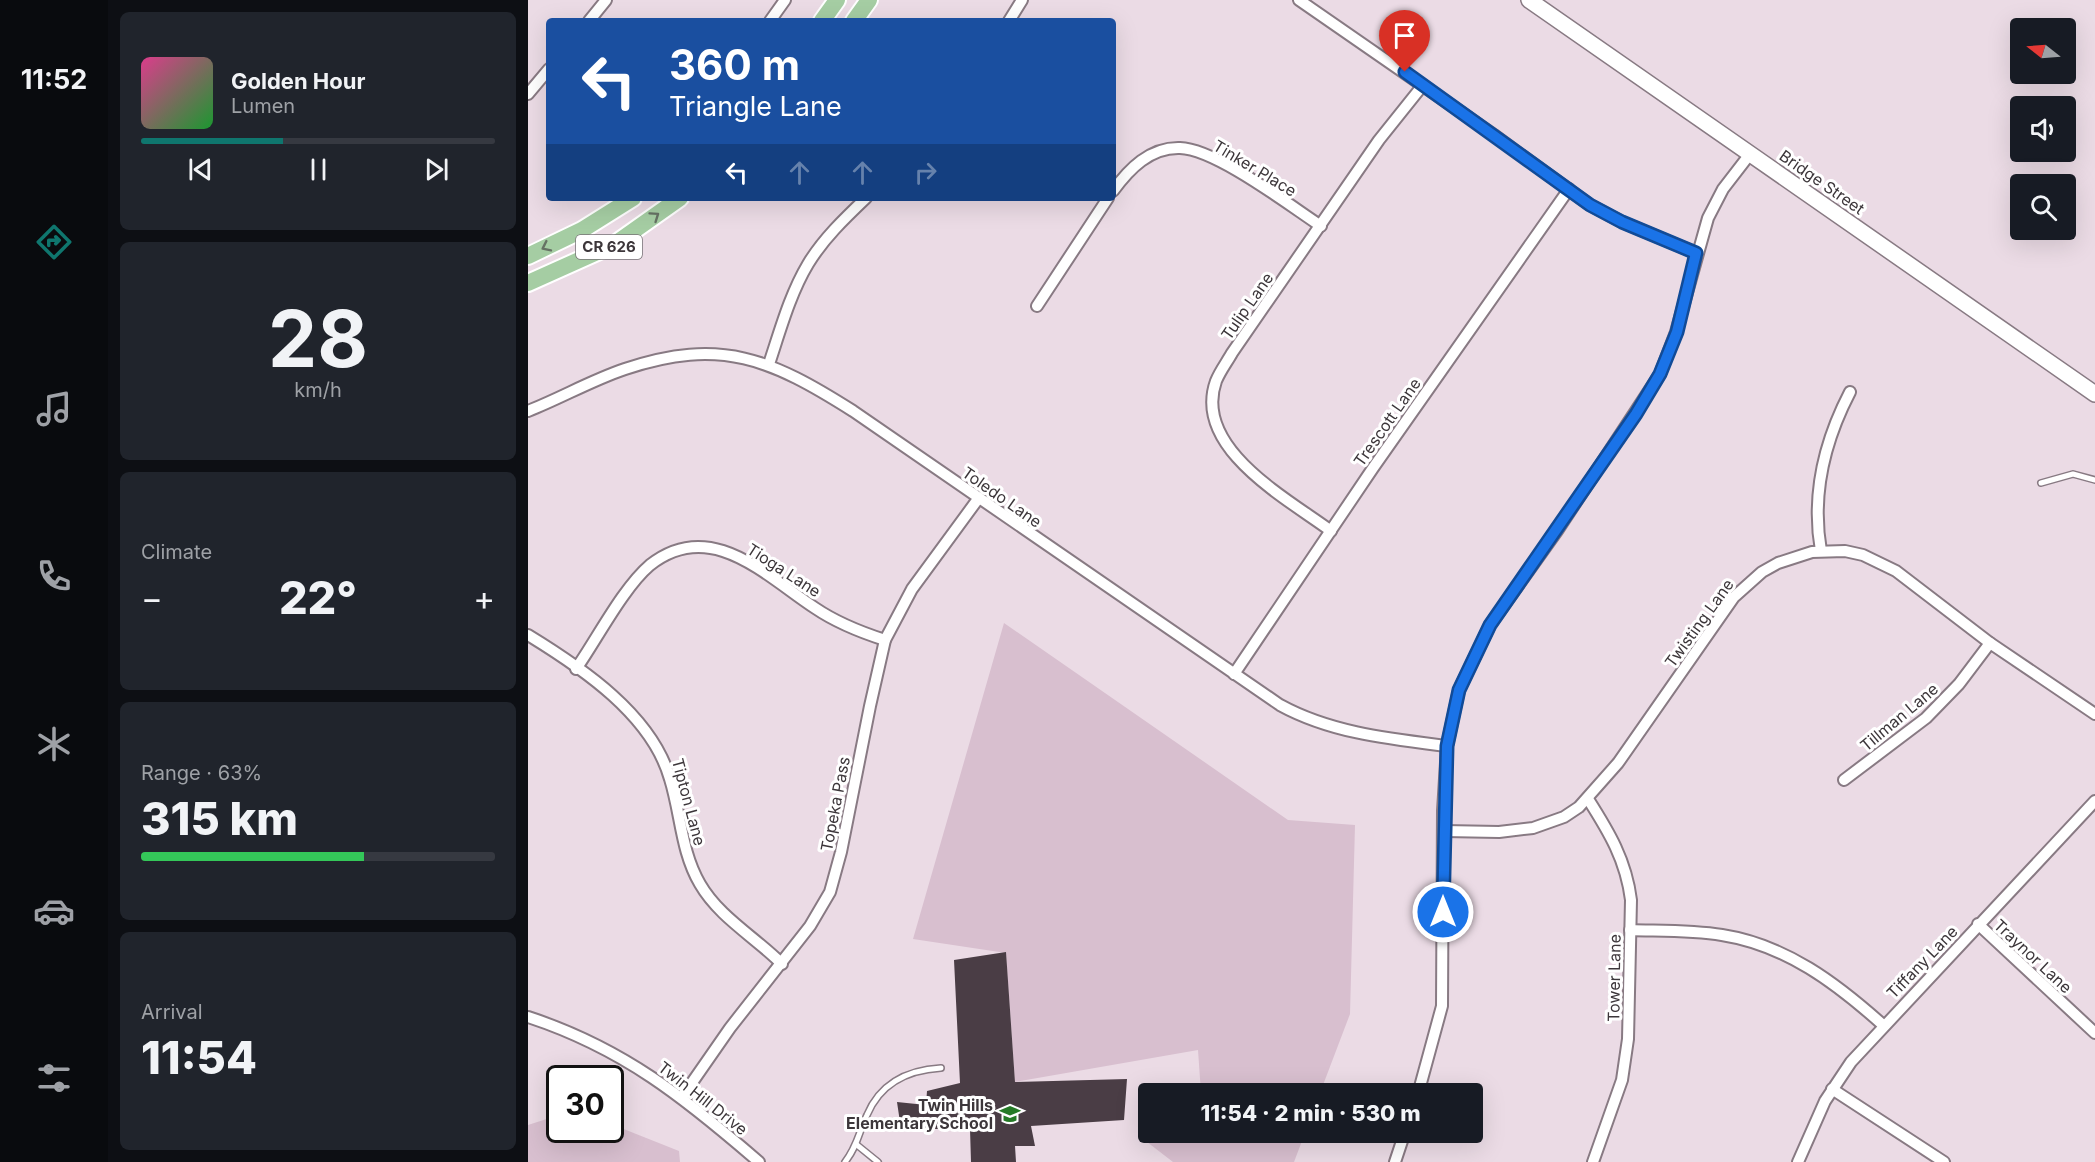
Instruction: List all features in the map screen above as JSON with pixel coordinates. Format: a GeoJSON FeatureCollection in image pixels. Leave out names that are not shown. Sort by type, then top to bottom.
{"type":"FeatureCollection","features":[{"type":"Feature","properties":{"kind":"main road"},"geometry":{"type":"LineString","coordinates":[[824,18],[837,0]]}},
{"type":"Feature","properties":{"kind":"main road"},"geometry":{"type":"LineString","coordinates":[[856,18],[869,0]]}},
{"type":"Feature","properties":{"kind":"main road","name":"Bridge Street"},"geometry":{"type":"LineString","coordinates":[[1529,0],[2095,394]]}},
{"type":"Feature","properties":{"kind":"main road","name":"CR 626"},"geometry":{"type":"LineString","coordinates":[[528,256],[582,230],[628,201]]}},
{"type":"Feature","properties":{"kind":"main road","name":"CR 626"},"geometry":{"type":"LineString","coordinates":[[529,283],[615,244],[677,201]]}},
{"type":"Feature","properties":{"kind":"street"},"geometry":{"type":"LineString","coordinates":[[591,18],[606,0]]}},
{"type":"Feature","properties":{"kind":"street"},"geometry":{"type":"LineString","coordinates":[[772,18],[785,0]]}},
{"type":"Feature","properties":{"kind":"street"},"geometry":{"type":"LineString","coordinates":[[1011,18],[1022,0]]}},
{"type":"Feature","properties":{"kind":"street"},"geometry":{"type":"LineString","coordinates":[[1299,0],[1606,214],[1696,253]]}},
{"type":"Feature","properties":{"kind":"street"},"geometry":{"type":"LineString","coordinates":[[528,94],[546,73]]}},
{"type":"Feature","properties":{"kind":"street","name":"Tulip Lane"},"geometry":{"type":"LineString","coordinates":[[1331,531],[1266,484],[1232,452],[1218,426],[1213,397],[1216,381],[1232,353],[1379,140],[1423,85]]}},
{"type":"Feature","properties":{"kind":"street","name":"Tinker Place"},"geometry":{"type":"LineString","coordinates":[[1116,188],[1138,163],[1151,154],[1181,148],[1198,152],[1227,165],[1321,226]]}},
{"type":"Feature","properties":{"kind":"street"},"geometry":{"type":"LineString","coordinates":[[1421,1083],[1442,1006],[1447,746],[1459,690],[1490,625],[1636,414],[1660,374],[1677,332],[1696,253],[1715,203],[1750,154]]}},
{"type":"Feature","properties":{"kind":"street","name":"Trescott Lane"},"geometry":{"type":"LineString","coordinates":[[1234,674],[1473,323],[1569,189]]}},
{"type":"Feature","properties":{"kind":"street"},"geometry":{"type":"LineString","coordinates":[[769,364],[799,280],[808,263],[833,231],[863,201]]}},
{"type":"Feature","properties":{"kind":"street"},"geometry":{"type":"LineString","coordinates":[[1037,306],[1106,201]]}},
{"type":"Feature","properties":{"kind":"street","name":"Toledo Lane"},"geometry":{"type":"LineString","coordinates":[[528,411],[625,369],[696,353],[720,353],[769,364],[811,385],[853,411],[1280,705],[1318,723],[1355,732],[1447,746]]}},
{"type":"Feature","properties":{"kind":"street"},"geometry":{"type":"LineString","coordinates":[[1821,551],[1817,514],[1819,478],[1827,447],[1850,392]]}},
{"type":"Feature","properties":{"kind":"street","name":"Topeka Pass"},"geometry":{"type":"LineString","coordinates":[[682,1097],[730,1028],[810,926],[830,892],[841,852],[885,640],[912,589],[978,499]]}},
{"type":"Feature","properties":{"kind":"street","name":"Tioga Lane"},"geometry":{"type":"LineString","coordinates":[[576,669],[619,604],[650,566],[663,557],[693,546],[724,550],[757,567],[840,622],[885,640]]}},
{"type":"Feature","properties":{"kind":"street","name":"Twisting Lane"},"geometry":{"type":"LineString","coordinates":[[1444,831],[1499,832],[1533,828],[1564,817],[1588,799],[1637,736],[1721,613],[1747,583],[1778,563],[1821,551],[1845,550],[1880,562],[1896,571],[1990,642],[2095,714]]}},
{"type":"Feature","properties":{"kind":"street","name":"Tipton Lane"},"geometry":{"type":"LineString","coordinates":[[528,635],[621,702],[657,746],[671,780],[687,856],[701,886],[728,917],[782,964]]}},
{"type":"Feature","properties":{"kind":"street","name":"Tillman Lane"},"geometry":{"type":"LineString","coordinates":[[1844,780],[1926,718],[1959,684],[1990,642]]}},
{"type":"Feature","properties":{"kind":"street","name":"Tower Lane"},"geometry":{"type":"LineString","coordinates":[[1588,799],[1612,836],[1624,866],[1630,900],[1628,1039],[1623,1070],[1593,1162]]}},
{"type":"Feature","properties":{"kind":"street","name":"Tiffany Lane"},"geometry":{"type":"LineString","coordinates":[[1798,1162],[1832,1089],[1851,1062],[1883,1025],[2095,801]]}},
{"type":"Feature","properties":{"kind":"street","name":"Traynor Lane"},"geometry":{"type":"LineString","coordinates":[[1978,924],[2095,1033]]}},
{"type":"Feature","properties":{"kind":"street"},"geometry":{"type":"LineString","coordinates":[[1630,930],[1720,934],[1770,948],[1801,963],[1840,987],[1883,1025]]}},
{"type":"Feature","properties":{"kind":"street","name":"Twin Hill Drive"},"geometry":{"type":"LineString","coordinates":[[528,1017],[614,1053],[682,1097],[759,1162]]}},
{"type":"Feature","properties":{"kind":"street"},"geometry":{"type":"LineString","coordinates":[[1832,1089],[1944,1162]]}},
{"type":"Feature","properties":{"kind":"street"},"geometry":{"type":"LineString","coordinates":[[1395,1162],[1401,1143]]}},
{"type":"Feature","properties":{"kind":"lane"},"geometry":{"type":"LineString","coordinates":[[2041,483],[2073,474],[2095,480]]}},
{"type":"Feature","properties":{"kind":"lane"},"geometry":{"type":"LineString","coordinates":[[845,1162],[857,1145],[866,1116],[878,1094],[891,1083],[912,1073],[941,1068]]}},
{"type":"Feature","properties":{"kind":"lane"},"geometry":{"type":"LineString","coordinates":[[857,1145],[878,1162]]}},
{"type":"Feature","properties":{"kind":"shaded area"},"geometry":{"type":"Polygon","coordinates":[[[1004,623],[1288,820],[1355,825],[1350,1014],[1324,1083],[1200,1083],[1198,1050],[1015,1082],[1006,953],[913,939],[1004,623]]]}},
{"type":"Feature","properties":{"kind":"shaded area"},"geometry":{"type":"Polygon","coordinates":[[[546,1119],[546,1143],[624,1143],[624,1129],[679,1151],[680,1162],[528,1162],[528,1125],[546,1119]]]}},
{"type":"Feature","properties":{"kind":"shaded area"},"geometry":{"type":"Polygon","coordinates":[[[1148,1143],[1301,1143],[1294,1162],[1173,1162],[1148,1143]]]}},
{"type":"Feature","properties":{"kind":"building","name":"Twin Hills Elementary School"},"geometry":{"type":"Polygon","coordinates":[[[1006,952],[1015,1082],[1127,1079],[1124,1120],[1031,1126],[1035,1146],[1015,1146],[1016,1162],[971,1162],[970,1129],[901,1129],[897,1102],[926,1105],[927,1091],[960,1083],[954,960],[1006,952]]]}},
{"type":"Feature","properties":{"kind":"place","name":"Twin Hills Elementary School"},"geometry":{"type":"Point","coordinates":[1010,1114]}},
{"type":"Feature","properties":{"kind":"route"},"geometry":{"type":"LineString","coordinates":[[1405,72],[1590,205],[1622,222],[1696,253],[1677,332],[1660,374],[1610,454],[1490,625],[1459,690],[1452,714],[1447,746],[1443,812],[1443,912]]}}]}
